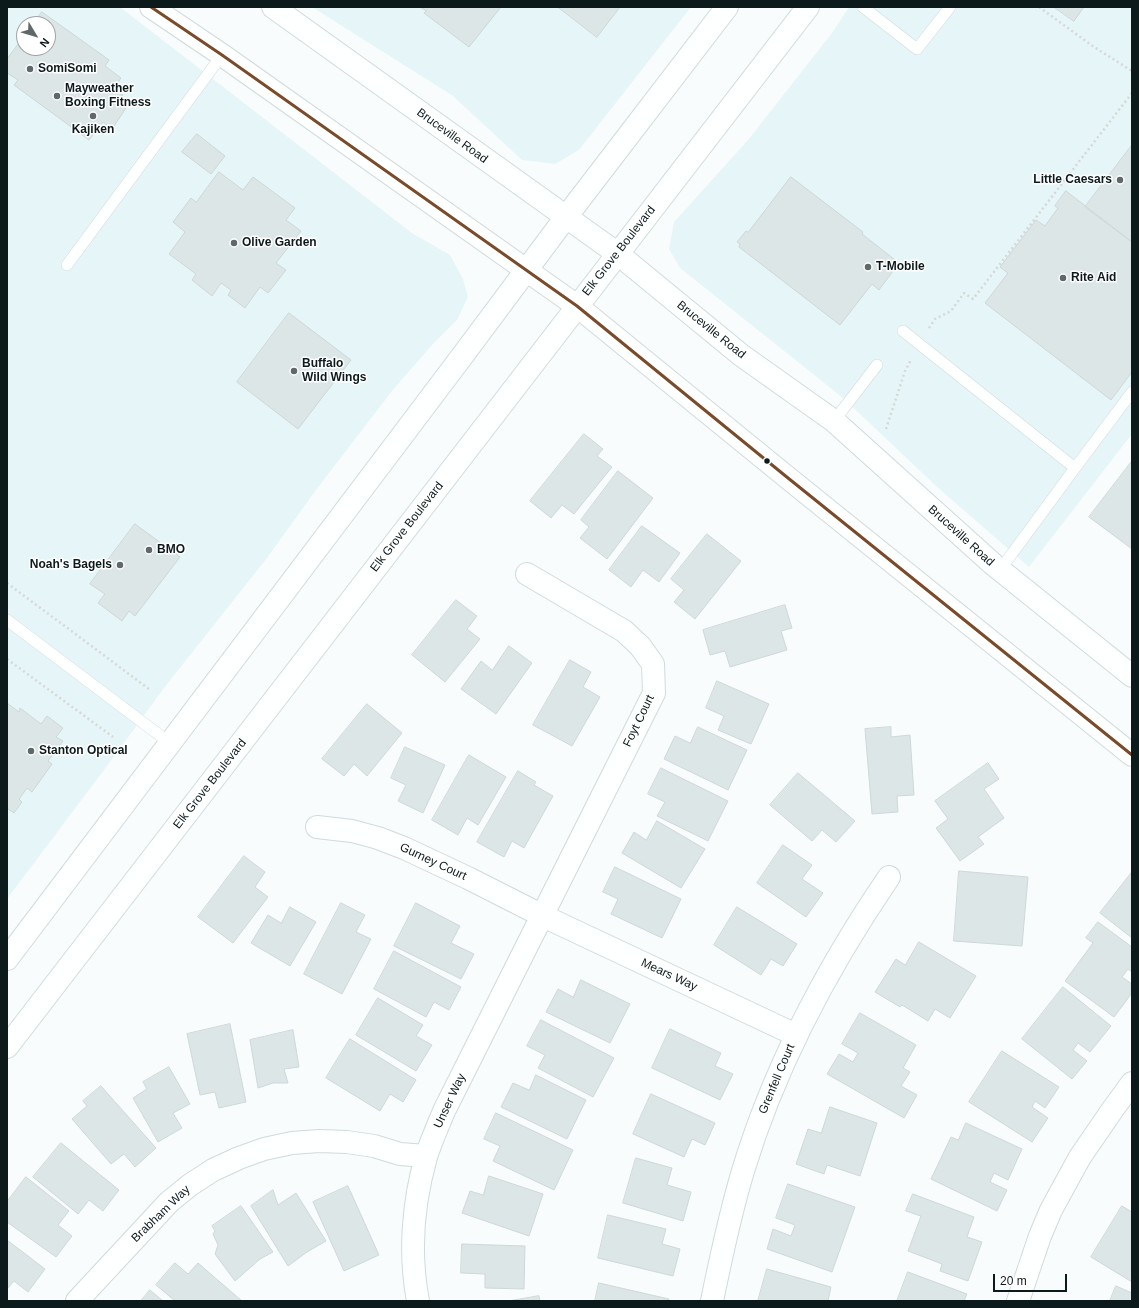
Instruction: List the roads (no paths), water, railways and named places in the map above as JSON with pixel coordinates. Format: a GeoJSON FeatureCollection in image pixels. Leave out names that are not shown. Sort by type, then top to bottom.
{"type":"FeatureCollection","features":[{"type":"Feature","properties":{"kind":"main road"},"geometry":{"type":"LineString","coordinates":[[151,7],[222,55],[577,306],[800,488],[1132,755]]}},
{"type":"Feature","properties":{"kind":"main road","name":"Bruceville Road"},"geometry":{"type":"LineString","coordinates":[[273,7],[618,254],[741,356],[834,421],[1000,570],[1132,676]]}},
{"type":"Feature","properties":{"kind":"main road"},"geometry":{"type":"LineString","coordinates":[[7,959],[566,217],[727,7]]}},
{"type":"Feature","properties":{"kind":"main road","name":"Elk Grove Boulevard"},"geometry":{"type":"LineString","coordinates":[[7,1048],[808,7]]}},
{"type":"Feature","properties":{"kind":"main road","name":"Foyt Court"},"geometry":{"type":"LineString","coordinates":[[526,574],[624,631],[640,646],[653,664],[654,693],[543,916]]}},
{"type":"Feature","properties":{"kind":"main road","name":"Gurney Court"},"geometry":{"type":"LineString","coordinates":[[317,827],[352,831],[378,838],[404,848],[543,916]]}},
{"type":"Feature","properties":{"kind":"main road","name":"Grenfell Court"},"geometry":{"type":"LineString","coordinates":[[712,1301],[725,1238],[743,1171],[765,1105],[796,1035],[824,980],[860,920],[889,877]]}},
{"type":"Feature","properties":{"kind":"main road","name":"Mears Way"},"geometry":{"type":"LineString","coordinates":[[543,916],[796,1035]]}},
{"type":"Feature","properties":{"kind":"main road","name":"Unser Way"},"geometry":{"type":"LineString","coordinates":[[418,1301],[414,1267],[413,1240],[415,1212],[426,1156],[444,1111],[543,916]]}},
{"type":"Feature","properties":{"kind":"main road"},"geometry":{"type":"LineString","coordinates":[[1018,1301],[1040,1236],[1051,1210],[1080,1157],[1132,1083]]}},
{"type":"Feature","properties":{"kind":"main road","name":"Brabham Way"},"geometry":{"type":"LineString","coordinates":[[77,1301],[169,1202],[190,1184],[213,1170],[238,1158],[264,1149],[285,1144],[319,1141],[347,1142],[374,1146],[400,1154],[426,1156]]}},
{"type":"Feature","properties":{"kind":"lane"},"geometry":{"type":"LineString","coordinates":[[863,7],[917,49],[950,7]]}},
{"type":"Feature","properties":{"kind":"lane"},"geometry":{"type":"LineString","coordinates":[[67,265],[222,55]]}},
{"type":"Feature","properties":{"kind":"lane"},"geometry":{"type":"LineString","coordinates":[[904,331],[1075,468]]}},
{"type":"Feature","properties":{"kind":"lane"},"geometry":{"type":"LineString","coordinates":[[834,421],[877,365]]}},
{"type":"Feature","properties":{"kind":"lane"},"geometry":{"type":"LineString","coordinates":[[1000,570],[1132,392]]}},
{"type":"Feature","properties":{"kind":"lane"},"geometry":{"type":"LineString","coordinates":[[7,620],[170,743]]}},
{"type":"Feature","properties":{"kind":"place","name":"SomiSomi"},"geometry":{"type":"Point","coordinates":[30,69]}},
{"type":"Feature","properties":{"kind":"place","name":"Mayweather Boxing Fitness"},"geometry":{"type":"Point","coordinates":[57,96]}},
{"type":"Feature","properties":{"kind":"place","name":"Kajiken"},"geometry":{"type":"Point","coordinates":[93,116]}},
{"type":"Feature","properties":{"kind":"place","name":"Little Caesars"},"geometry":{"type":"Point","coordinates":[1120,180]}},
{"type":"Feature","properties":{"kind":"place","name":"Olive Garden"},"geometry":{"type":"Point","coordinates":[234,243]}},
{"type":"Feature","properties":{"kind":"place","name":"T-Mobile"},"geometry":{"type":"Point","coordinates":[868,267]}},
{"type":"Feature","properties":{"kind":"place","name":"Rite Aid"},"geometry":{"type":"Point","coordinates":[1063,278]}},
{"type":"Feature","properties":{"kind":"place","name":"Buffalo Wild Wings"},"geometry":{"type":"Point","coordinates":[294,371]}},
{"type":"Feature","properties":{"kind":"place","name":"BMO"},"geometry":{"type":"Point","coordinates":[149,550]}},
{"type":"Feature","properties":{"kind":"place","name":"Noah's Bagels"},"geometry":{"type":"Point","coordinates":[120,565]}},
{"type":"Feature","properties":{"kind":"place","name":"Stanton Optical"},"geometry":{"type":"Point","coordinates":[31,751]}}]}
